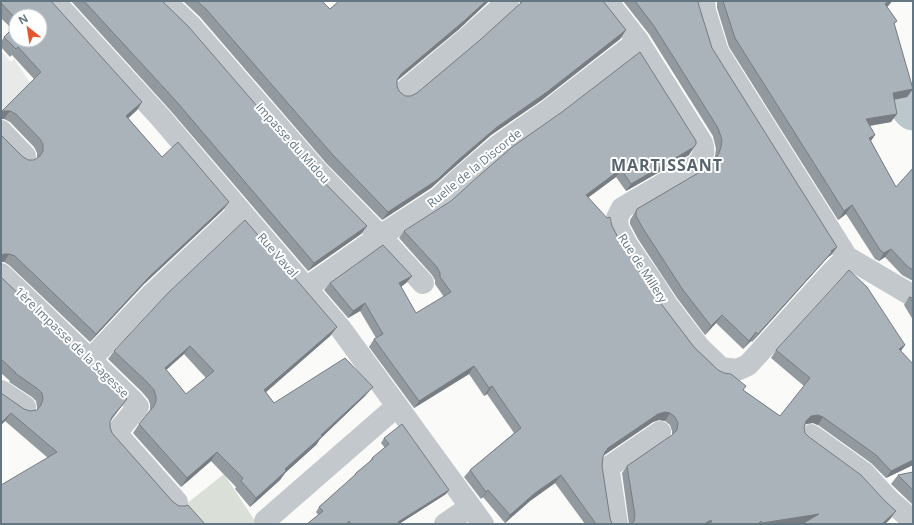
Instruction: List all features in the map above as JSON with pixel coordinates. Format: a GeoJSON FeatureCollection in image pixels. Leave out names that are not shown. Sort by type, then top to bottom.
{"type":"FeatureCollection","features":[{"type":"Feature","properties":{"kind":"street","name":"Rue Vaval"},"geometry":{"type":"LineString","coordinates":[[54,1],[161,118],[341,329],[476,516]]}},
{"type":"Feature","properties":{"kind":"street","name":"Impasse du Midou"},"geometry":{"type":"LineString","coordinates":[[165,1],[190,26],[317,171],[423,283]]}},
{"type":"Feature","properties":{"kind":"street"},"geometry":{"type":"LineString","coordinates":[[403,92],[508,1]]}},
{"type":"Feature","properties":{"kind":"street","name":"Rue de Millery"},"geometry":{"type":"LineString","coordinates":[[607,1],[638,41],[702,143],[704,151],[703,157],[698,164],[622,208],[617,218],[618,228],[627,245],[667,305],[700,347],[721,368],[737,370],[748,365],[814,291],[847,257]]}},
{"type":"Feature","properties":{"kind":"street"},"geometry":{"type":"LineString","coordinates":[[704,1],[705,11],[718,52],[847,257],[913,296]]}},
{"type":"Feature","properties":{"kind":"street","name":"Ruelle de la Discorde"},"geometry":{"type":"LineString","coordinates":[[306,288],[380,236],[439,198],[459,179],[499,146],[549,110],[638,41]]}},
{"type":"Feature","properties":{"kind":"street"},"geometry":{"type":"LineString","coordinates":[[1,131],[25,156]]}},
{"type":"Feature","properties":{"kind":"street"},"geometry":{"type":"LineString","coordinates":[[90,360],[152,294],[240,211]]}},
{"type":"Feature","properties":{"kind":"street","name":"1ère Impasse de la Sagesse"},"geometry":{"type":"LineString","coordinates":[[1,274],[138,407],[116,433],[177,502]]}},
{"type":"Feature","properties":{"kind":"street"},"geometry":{"type":"LineString","coordinates":[[1,390],[26,407]]}},
{"type":"Feature","properties":{"kind":"street"},"geometry":{"type":"LineString","coordinates":[[265,521],[397,406]]}},
{"type":"Feature","properties":{"kind":"street"},"geometry":{"type":"LineString","coordinates":[[617,524],[609,472],[610,466],[660,432]]}},
{"type":"Feature","properties":{"kind":"street"},"geometry":{"type":"LineString","coordinates":[[811,435],[864,473],[889,500],[913,521]]}},
{"type":"Feature","properties":{"kind":"street"},"geometry":{"type":"LineString","coordinates":[[445,524],[476,516]]}},
{"type":"Feature","properties":{"kind":"shaded area"},"geometry":{"type":"Polygon","coordinates":[[[1,51],[11,62],[14,59],[31,84],[1,118],[1,51]]]}},
{"type":"Feature","properties":{"kind":"shaded area"},"geometry":{"type":"Polygon","coordinates":[[[224,474],[257,524],[161,524],[224,474]]]}},
{"type":"Feature","properties":{"kind":"building"},"geometry":{"type":"Polygon","coordinates":[[[1,1],[51,1],[142,102],[126,116],[162,157],[178,142],[229,202],[149,277],[96,334],[15,256],[9,254],[1,255],[1,135],[28,160],[34,160],[40,156],[43,151],[43,144],[16,114],[10,111],[1,112],[41,72],[19,48],[48,48],[48,8],[8,8],[8,10],[1,1]]]}},
{"type":"Feature","properties":{"kind":"building"},"geometry":{"type":"Polygon","coordinates":[[[84,1],[162,1],[188,26],[313,171],[367,226],[314,263],[176,101],[84,1]]]}},
{"type":"Feature","properties":{"kind":"building"},"geometry":{"type":"Polygon","coordinates":[[[197,1],[322,1],[330,9],[339,1],[486,1],[401,74],[397,80],[397,86],[399,91],[405,96],[411,96],[417,93],[480,40],[523,1],[603,1],[626,30],[547,92],[497,127],[437,180],[388,212],[332,154],[206,9],[197,1]]]}},
{"type":"Feature","properties":{"kind":"building"},"geometry":{"type":"Polygon","coordinates":[[[635,1],[698,1],[712,48],[837,247],[831,251],[832,252],[758,334],[756,332],[749,341],[722,315],[711,326],[683,290],[636,216],[637,209],[710,166],[719,153],[722,140],[718,128],[654,26],[635,1]]]}},
{"type":"Feature","properties":{"kind":"building"},"geometry":{"type":"Polygon","coordinates":[[[723,1],[889,1],[885,4],[897,21],[894,23],[913,89],[893,93],[897,114],[866,119],[875,135],[869,138],[896,187],[913,168],[913,270],[908,267],[891,249],[884,253],[880,250],[852,205],[844,211],[735,38],[723,1]]]}},
{"type":"Feature","properties":{"kind":"building"},"geometry":{"type":"Polygon","coordinates":[[[8,33],[8,41],[4,37],[8,33]]]}},
{"type":"Feature","properties":{"kind":"building"},"geometry":{"type":"Polygon","coordinates":[[[640,52],[696,141],[696,144],[694,147],[631,184],[621,169],[586,195],[607,218],[610,217],[612,226],[621,243],[662,305],[694,347],[718,370],[731,374],[746,386],[743,390],[780,416],[810,378],[776,350],[849,270],[867,287],[905,345],[899,349],[913,364],[913,460],[891,471],[876,455],[823,417],[818,415],[811,416],[806,421],[804,427],[805,433],[809,437],[861,475],[896,511],[882,524],[802,524],[819,514],[762,523],[761,521],[758,524],[712,524],[711,520],[704,524],[632,524],[635,515],[627,466],[677,430],[678,423],[675,417],[670,413],[665,412],[658,414],[608,448],[605,452],[602,466],[612,524],[596,524],[561,475],[535,493],[510,515],[488,490],[486,492],[470,470],[521,428],[492,386],[489,388],[474,366],[419,401],[374,339],[383,334],[365,303],[353,311],[330,283],[383,245],[412,276],[399,283],[416,313],[451,292],[440,277],[437,267],[404,231],[451,201],[512,147],[562,112],[640,52]]]}},
{"type":"Feature","properties":{"kind":"building"},"geometry":{"type":"Polygon","coordinates":[[[245,220],[337,327],[264,390],[274,403],[345,358],[373,387],[256,498],[241,481],[243,478],[217,452],[187,478],[139,424],[154,406],[156,396],[154,390],[114,351],[167,294],[245,220]],[[190,346],[165,368],[186,394],[214,371],[190,346]]]}},
{"type":"Feature","properties":{"kind":"building"},"geometry":{"type":"Polygon","coordinates":[[[1,277],[127,399],[112,417],[110,427],[112,433],[173,502],[179,506],[188,505],[205,524],[1,524],[1,485],[57,452],[11,413],[1,423],[1,393],[24,409],[30,411],[37,410],[43,399],[42,393],[38,389],[15,373],[1,359],[1,277]]]}},
{"type":"Feature","properties":{"kind":"building"},"geometry":{"type":"Polygon","coordinates":[[[402,424],[449,490],[398,522],[399,524],[351,524],[349,521],[346,524],[307,524],[323,511],[319,507],[389,444],[384,438],[402,424]]]}},
{"type":"Feature","properties":{"kind":"building"},"geometry":{"type":"Polygon","coordinates":[[[913,472],[913,490],[898,475],[913,472]]]}},
{"type":"Feature","properties":{"kind":"waterway"},"geometry":{"type":"LineString","coordinates":[[913,105],[911,109],[913,111]]}},
{"type":"Feature","properties":{"kind":"district","name":"MARTISSANT"},"geometry":{"type":"Point","coordinates":[667,165]}}]}
